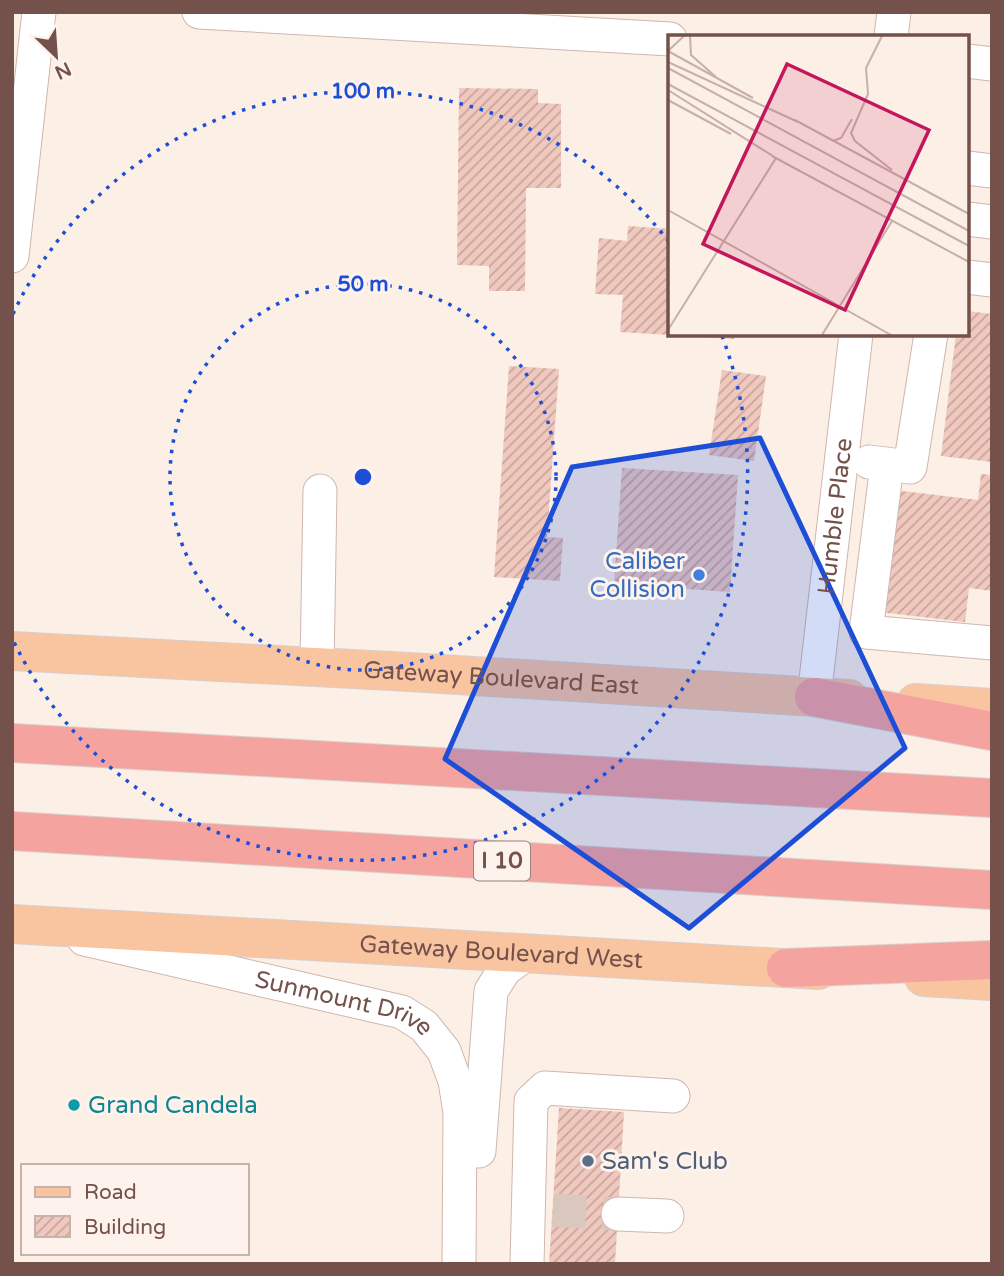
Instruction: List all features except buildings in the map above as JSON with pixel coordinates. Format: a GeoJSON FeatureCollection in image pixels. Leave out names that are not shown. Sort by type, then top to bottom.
{"type":"FeatureCollection","features":[{"type":"Feature","properties":{"kind":"highway"},"geometry":{"type":"LineString","coordinates":[[814,697],[992,731]]}},
{"type":"Feature","properties":{"kind":"highway"},"geometry":{"type":"LineString","coordinates":[[12,743],[992,798]]}},
{"type":"Feature","properties":{"kind":"highway","name":"I 10"},"geometry":{"type":"LineString","coordinates":[[12,831],[992,890]]}},
{"type":"Feature","properties":{"kind":"highway"},"geometry":{"type":"LineString","coordinates":[[786,968],[992,960]]}},
{"type":"Feature","properties":{"kind":"main road","name":"Gateway Boulevard East"},"geometry":{"type":"LineString","coordinates":[[12,651],[992,708]]}},
{"type":"Feature","properties":{"kind":"main road","name":"Gateway Boulevard West"},"geometry":{"type":"LineString","coordinates":[[17,924],[992,981]]}},
{"type":"Feature","properties":{"kind":"street"},"geometry":{"type":"LineString","coordinates":[[12,256],[39,12]]}},
{"type":"Feature","properties":{"kind":"street"},"geometry":{"type":"LineString","coordinates":[[199,12],[668,39]]}},
{"type":"Feature","properties":{"kind":"street"},"geometry":{"type":"LineString","coordinates":[[891,35],[894,12]]}},
{"type":"Feature","properties":{"kind":"street"},"geometry":{"type":"LineString","coordinates":[[969,61],[992,64]]}},
{"type":"Feature","properties":{"kind":"street"},"geometry":{"type":"LineString","coordinates":[[969,168],[992,171]]}},
{"type":"Feature","properties":{"kind":"street"},"geometry":{"type":"LineString","coordinates":[[969,219],[992,222]]}},
{"type":"Feature","properties":{"kind":"street"},"geometry":{"type":"LineString","coordinates":[[969,277],[992,280]]}},
{"type":"Feature","properties":{"kind":"street","name":"Humble Place"},"geometry":{"type":"LineString","coordinates":[[814,697],[856,336]]}},
{"type":"Feature","properties":{"kind":"street"},"geometry":{"type":"LineString","coordinates":[[842,459],[910,467],[931,336]]}},
{"type":"Feature","properties":{"kind":"street"},"geometry":{"type":"LineString","coordinates":[[887,465],[866,632],[992,643]]}},
{"type":"Feature","properties":{"kind":"street"},"geometry":{"type":"LineString","coordinates":[[317,667],[320,491]]}},
{"type":"Feature","properties":{"kind":"street","name":"Sunmount Drive"},"geometry":{"type":"LineString","coordinates":[[17,924],[402,1012],[424,1026],[444,1051],[455,1081],[460,1112],[459,1264]]}},
{"type":"Feature","properties":{"kind":"street","name":"Sunmount Drive"},"geometry":{"type":"LineString","coordinates":[[459,1264],[475,1206],[491,991],[505,969],[528,953]]}},
{"type":"Feature","properties":{"kind":"street"},"geometry":{"type":"LineString","coordinates":[[527,1264],[541,1210],[531,1101],[544,1088],[673,1096]]}},
{"type":"Feature","properties":{"kind":"street"},"geometry":{"type":"LineString","coordinates":[[618,1214],[667,1216]]}},
{"type":"Feature","properties":{"kind":"highlighted area"},"geometry":{"type":"Polygon","coordinates":[[[760,438],[905,748],[689,928],[445,759],[572,467],[760,438]]]}},
{"type":"Feature","properties":{"kind":"tunnel"},"geometry":{"type":"LineString","coordinates":[[553,1210],[618,1214]]}},
{"type":"Feature","properties":{"kind":"place","name":"Caliber Collision"},"geometry":{"type":"Point","coordinates":[699,575]}},
{"type":"Feature","properties":{"kind":"place","name":"Grand Candela"},"geometry":{"type":"Point","coordinates":[74,1105]}},
{"type":"Feature","properties":{"kind":"place","name":"Sam's Club"},"geometry":{"type":"Point","coordinates":[588,1161]}}]}
